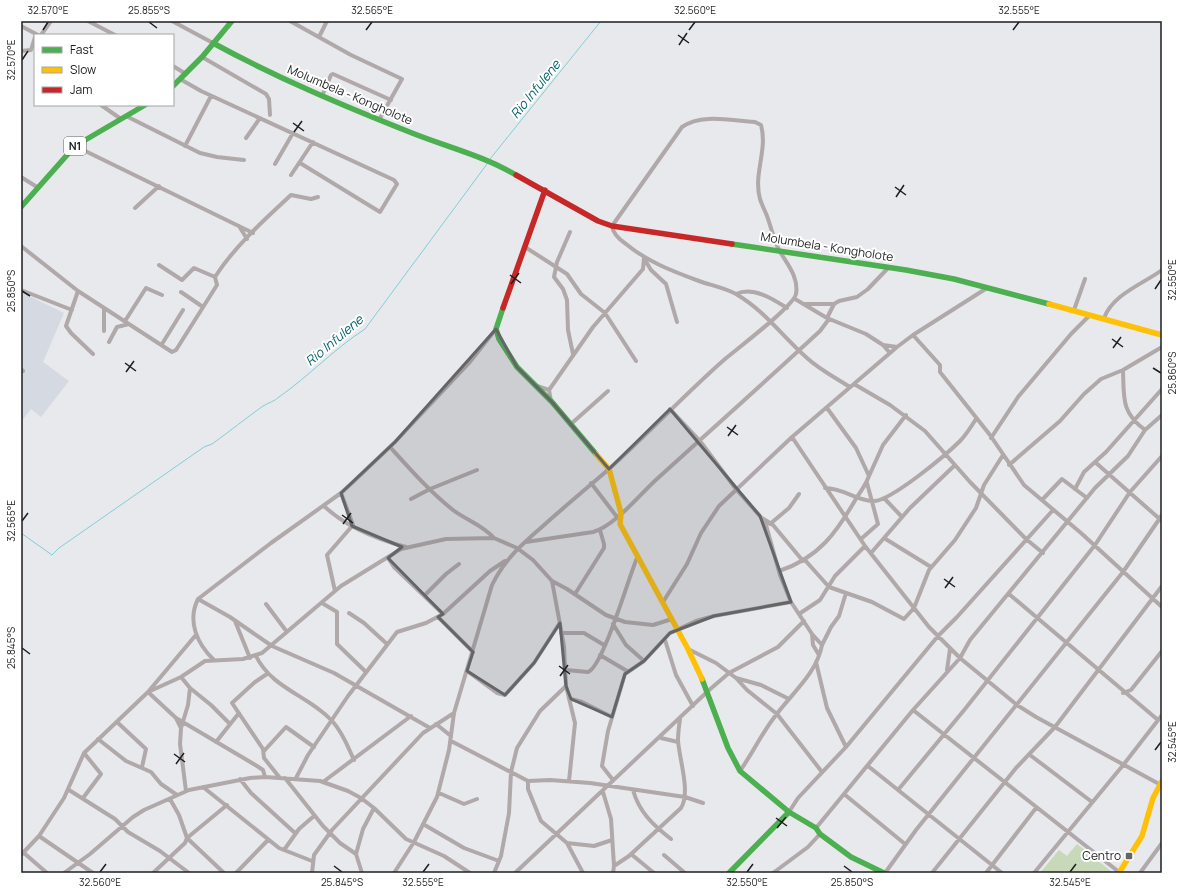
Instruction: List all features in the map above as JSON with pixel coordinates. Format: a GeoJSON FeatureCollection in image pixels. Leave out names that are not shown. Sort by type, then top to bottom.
{"type":"FeatureCollection","features":[{"type":"Feature","properties":{"kind":"main road"},"geometry":{"type":"LineString","coordinates":[[174,85],[202,57],[232,21]]}},
{"type":"Feature","properties":{"kind":"main road","name":"Molumbela - Kongholote"},"geometry":{"type":"LineString","coordinates":[[213,43],[257,67],[322,96],[379,120],[497,164],[598,221],[612,226],[889,267],[954,279],[1104,318],[1162,335]]}},
{"type":"Feature","properties":{"kind":"main road","name":"N1"},"geometry":{"type":"LineString","coordinates":[[21,207],[37,187],[75,146],[143,106]]}},
{"type":"Feature","properties":{"kind":"main road"},"geometry":{"type":"LineString","coordinates":[[545,190],[496,329],[499,340],[517,367],[552,402],[608,469],[620,524],[688,649],[708,691],[728,748],[740,771],[789,812],[816,828],[820,834],[851,857],[884,873]]}},
{"type":"Feature","properties":{"kind":"main road"},"geometry":{"type":"LineString","coordinates":[[1119,873],[1133,853],[1144,831],[1161,783]]}},
{"type":"Feature","properties":{"kind":"main road"},"geometry":{"type":"LineString","coordinates":[[729,873],[789,812]]}},
{"type":"Feature","properties":{"kind":"street"},"geometry":{"type":"LineString","coordinates":[[42,34],[51,21]]}},
{"type":"Feature","properties":{"kind":"street"},"geometry":{"type":"LineString","coordinates":[[88,21],[113,34]]}},
{"type":"Feature","properties":{"kind":"street"},"geometry":{"type":"LineString","coordinates":[[172,21],[213,43]]}},
{"type":"Feature","properties":{"kind":"street"},"geometry":{"type":"LineString","coordinates":[[290,21],[352,55],[402,79],[379,120]]}},
{"type":"Feature","properties":{"kind":"street"},"geometry":{"type":"LineString","coordinates":[[319,37],[327,21]]}},
{"type":"Feature","properties":{"kind":"street"},"geometry":{"type":"LineString","coordinates":[[21,26],[34,34]]}},
{"type":"Feature","properties":{"kind":"street"},"geometry":{"type":"LineString","coordinates":[[21,51],[31,50],[34,41]]}},
{"type":"Feature","properties":{"kind":"street"},"geometry":{"type":"LineString","coordinates":[[202,57],[266,94],[269,99],[270,115]]}},
{"type":"Feature","properties":{"kind":"street"},"geometry":{"type":"LineString","coordinates":[[174,67],[186,74]]}},
{"type":"Feature","properties":{"kind":"street"},"geometry":{"type":"LineString","coordinates":[[322,96],[331,75],[333,74],[391,100]]}},
{"type":"Feature","properties":{"kind":"street"},"geometry":{"type":"LineString","coordinates":[[180,79],[211,96],[313,142],[396,182],[397,184],[382,211],[300,163]]}},
{"type":"Feature","properties":{"kind":"street"},"geometry":{"type":"LineString","coordinates":[[185,146],[211,96]]}},
{"type":"Feature","properties":{"kind":"street"},"geometry":{"type":"LineString","coordinates":[[103,106],[123,117],[203,154],[244,160]]}},
{"type":"Feature","properties":{"kind":"street"},"geometry":{"type":"LineString","coordinates":[[246,138],[260,118]]}},
{"type":"Feature","properties":{"kind":"street"},"geometry":{"type":"LineString","coordinates":[[394,873],[414,842],[438,793],[451,738],[454,714],[492,585],[498,572],[517,548],[608,469],[670,409],[724,360],[771,322],[795,299],[796,292],[792,271],[779,250],[760,200],[758,175],[763,149],[763,132],[761,125],[755,122],[711,119],[688,124],[682,127],[612,226],[616,236],[644,259],[654,264],[736,294],[763,313],[771,322],[799,350],[817,366],[906,416],[924,431],[1026,539],[1043,553]]}},
{"type":"Feature","properties":{"kind":"street"},"geometry":{"type":"LineString","coordinates":[[275,164],[292,133]]}},
{"type":"Feature","properties":{"kind":"street"},"geometry":{"type":"LineString","coordinates":[[291,175],[313,142]]}},
{"type":"Feature","properties":{"kind":"street"},"geometry":{"type":"LineString","coordinates":[[75,146],[160,186],[253,233]]}},
{"type":"Feature","properties":{"kind":"street"},"geometry":{"type":"LineString","coordinates":[[21,177],[37,187]]}},
{"type":"Feature","properties":{"kind":"street"},"geometry":{"type":"LineString","coordinates":[[135,208],[160,186]]}},
{"type":"Feature","properties":{"kind":"street"},"geometry":{"type":"LineString","coordinates":[[21,246],[78,291],[162,344],[170,352],[174,351],[203,307],[216,285],[215,277],[247,239],[291,195],[311,199],[318,197]]}},
{"type":"Feature","properties":{"kind":"street"},"geometry":{"type":"LineString","coordinates":[[239,226],[247,239]]}},
{"type":"Feature","properties":{"kind":"street"},"geometry":{"type":"LineString","coordinates":[[570,232],[554,277],[563,290],[567,300],[568,330],[573,354]]}},
{"type":"Feature","properties":{"kind":"street"},"geometry":{"type":"LineString","coordinates":[[525,247],[567,274],[581,294],[605,314],[636,361]]}},
{"type":"Feature","properties":{"kind":"street"},"geometry":{"type":"LineString","coordinates":[[644,259],[648,267],[666,284],[677,322]]}},
{"type":"Feature","properties":{"kind":"street"},"geometry":{"type":"LineString","coordinates":[[643,269],[644,259]]}},
{"type":"Feature","properties":{"kind":"street"},"geometry":{"type":"LineString","coordinates":[[552,402],[549,390],[573,354],[643,269],[654,264]]}},
{"type":"Feature","properties":{"kind":"street"},"geometry":{"type":"LineString","coordinates":[[159,266],[182,280],[194,268],[215,277]]}},
{"type":"Feature","properties":{"kind":"street"},"geometry":{"type":"LineString","coordinates":[[804,304],[834,304],[860,295],[889,267]]}},
{"type":"Feature","properties":{"kind":"street"},"geometry":{"type":"LineString","coordinates":[[1104,318],[1109,309],[1127,292],[1162,270]]}},
{"type":"Feature","properties":{"kind":"street"},"geometry":{"type":"LineString","coordinates":[[1074,310],[1085,279]]}},
{"type":"Feature","properties":{"kind":"street"},"geometry":{"type":"LineString","coordinates":[[109,342],[119,326],[127,322],[146,288],[162,295]]}},
{"type":"Feature","properties":{"kind":"street"},"geometry":{"type":"LineString","coordinates":[[663,602],[687,564],[701,533],[712,515],[736,489],[792,436],[827,408],[897,347],[913,335],[988,288]]}},
{"type":"Feature","properties":{"kind":"street"},"geometry":{"type":"LineString","coordinates":[[21,290],[72,310]]}},
{"type":"Feature","properties":{"kind":"street"},"geometry":{"type":"LineString","coordinates":[[78,291],[67,329],[93,354]]}},
{"type":"Feature","properties":{"kind":"street"},"geometry":{"type":"LineString","coordinates":[[181,292],[203,307]]}},
{"type":"Feature","properties":{"kind":"street"},"geometry":{"type":"LineString","coordinates":[[736,294],[750,292],[764,294],[787,308]]}},
{"type":"Feature","properties":{"kind":"street"},"geometry":{"type":"LineString","coordinates":[[795,299],[828,319],[866,334],[883,345],[890,353]]}},
{"type":"Feature","properties":{"kind":"street"},"geometry":{"type":"LineString","coordinates":[[525,542],[600,530],[619,515],[820,331],[828,319],[834,304]]}},
{"type":"Feature","properties":{"kind":"street"},"geometry":{"type":"LineString","coordinates":[[104,308],[104,331]]}},
{"type":"Feature","properties":{"kind":"street"},"geometry":{"type":"LineString","coordinates":[[162,344],[183,310]]}},
{"type":"Feature","properties":{"kind":"street"},"geometry":{"type":"LineString","coordinates":[[991,438],[1021,393],[1071,334],[1091,315]]}},
{"type":"Feature","properties":{"kind":"street"},"geometry":{"type":"LineString","coordinates":[[214,660],[202,647],[195,636],[194,613],[198,599],[271,543],[341,493],[390,447],[469,363],[496,329]]}},
{"type":"Feature","properties":{"kind":"street"},"geometry":{"type":"LineString","coordinates":[[913,335],[940,365],[940,372],[991,438],[1024,485],[1095,545],[1122,572],[1162,607]]}},
{"type":"Feature","properties":{"kind":"street"},"geometry":{"type":"LineString","coordinates":[[883,345],[897,347]]}},
{"type":"Feature","properties":{"kind":"street"},"geometry":{"type":"LineString","coordinates":[[1009,465],[1060,421],[1084,394],[1101,379],[1122,370],[1162,347]]}},
{"type":"Feature","properties":{"kind":"street"},"geometry":{"type":"LineString","coordinates":[[1122,370],[1125,401],[1133,421],[1145,430]]}},
{"type":"Feature","properties":{"kind":"street"},"geometry":{"type":"LineString","coordinates":[[537,386],[549,390]]}},
{"type":"Feature","properties":{"kind":"street"},"geometry":{"type":"LineString","coordinates":[[1075,489],[1084,472],[1128,429],[1133,421],[1162,389]]}},
{"type":"Feature","properties":{"kind":"street"},"geometry":{"type":"LineString","coordinates":[[571,424],[608,391]]}},
{"type":"Feature","properties":{"kind":"street"},"geometry":{"type":"LineString","coordinates":[[827,408],[856,448],[869,476]]}},
{"type":"Feature","properties":{"kind":"street"},"geometry":{"type":"LineString","coordinates":[[670,409],[700,441],[736,489],[766,525],[779,571],[791,602],[812,634],[822,645]]}},
{"type":"Feature","properties":{"kind":"street"},"geometry":{"type":"LineString","coordinates":[[816,828],[913,710],[960,658],[970,640],[1087,498],[1128,456],[1145,430],[1162,415]]}},
{"type":"Feature","properties":{"kind":"street"},"geometry":{"type":"LineString","coordinates":[[779,571],[804,560],[829,541],[846,518],[867,483],[884,445],[906,416]]}},
{"type":"Feature","properties":{"kind":"street"},"geometry":{"type":"LineString","coordinates":[[825,488],[840,489],[857,498],[870,501],[884,498],[918,476],[961,441],[976,419]]}},
{"type":"Feature","properties":{"kind":"street"},"geometry":{"type":"LineString","coordinates":[[792,436],[825,488],[865,546],[914,608],[950,649],[1018,705],[1161,783]]}},
{"type":"Feature","properties":{"kind":"street"},"geometry":{"type":"LineString","coordinates":[[390,447],[425,485],[456,512],[486,530],[494,538],[517,548],[533,560],[552,581],[575,594],[600,613],[616,619],[653,625],[672,619]]}},
{"type":"Feature","properties":{"kind":"street"},"geometry":{"type":"LineString","coordinates":[[760,516],[771,523],[829,587],[878,604],[904,619],[914,608],[923,582],[931,567],[965,525],[979,504],[981,492],[1003,455]]}},
{"type":"Feature","properties":{"kind":"street"},"geometry":{"type":"LineString","coordinates":[[898,790],[1095,545],[1130,492],[1162,456]]}},
{"type":"Feature","properties":{"kind":"street"},"geometry":{"type":"LineString","coordinates":[[884,873],[905,844],[1018,705],[1122,572],[1161,518],[1095,462]]}},
{"type":"Feature","properties":{"kind":"street"},"geometry":{"type":"LineString","coordinates":[[871,553],[902,517],[955,465]]}},
{"type":"Feature","properties":{"kind":"street"},"geometry":{"type":"LineString","coordinates":[[411,499],[430,488],[476,470]]}},
{"type":"Feature","properties":{"kind":"street"},"geometry":{"type":"LineString","coordinates":[[1042,500],[1062,479],[1087,498]]}},
{"type":"Feature","properties":{"kind":"street"},"geometry":{"type":"LineString","coordinates":[[591,483],[619,515]]}},
{"type":"Feature","properties":{"kind":"street"},"geometry":{"type":"LineString","coordinates":[[861,539],[878,524],[870,501],[867,483]]}},
{"type":"Feature","properties":{"kind":"street"},"geometry":{"type":"LineString","coordinates":[[341,493],[352,526]]}},
{"type":"Feature","properties":{"kind":"street"},"geometry":{"type":"LineString","coordinates":[[766,525],[771,523],[789,508],[799,494]]}},
{"type":"Feature","properties":{"kind":"street"},"geometry":{"type":"LineString","coordinates":[[884,498],[902,517]]}},
{"type":"Feature","properties":{"kind":"street"},"geometry":{"type":"LineString","coordinates":[[324,506],[336,517],[352,526],[406,548]]}},
{"type":"Feature","properties":{"kind":"street"},"geometry":{"type":"LineString","coordinates":[[789,812],[798,798],[846,747],[938,636],[957,617],[1053,510]]}},
{"type":"Feature","properties":{"kind":"street"},"geometry":{"type":"LineString","coordinates":[[335,591],[327,555],[352,526]]}},
{"type":"Feature","properties":{"kind":"street"},"geometry":{"type":"LineString","coordinates":[[575,594],[604,548],[600,530]]}},
{"type":"Feature","properties":{"kind":"street"},"geometry":{"type":"LineString","coordinates":[[148,692],[181,677],[198,664],[214,660],[233,660],[256,656],[272,646],[335,591],[357,575],[406,548],[446,539],[494,538]]}},
{"type":"Feature","properties":{"kind":"street"},"geometry":{"type":"LineString","coordinates":[[884,538],[931,567]]}},
{"type":"Feature","properties":{"kind":"street"},"geometry":{"type":"LineString","coordinates":[[799,614],[820,600],[835,576],[865,546]]}},
{"type":"Feature","properties":{"kind":"street"},"geometry":{"type":"LineString","coordinates":[[388,558],[394,567],[425,595],[443,614]]}},
{"type":"Feature","properties":{"kind":"street"},"geometry":{"type":"LineString","coordinates":[[566,670],[590,671],[595,665],[616,619],[628,580],[638,558]]}},
{"type":"Feature","properties":{"kind":"street"},"geometry":{"type":"LineString","coordinates":[[296,778],[314,747],[366,672],[387,644],[400,630],[417,626],[443,614],[494,568],[507,560]]}},
{"type":"Feature","properties":{"kind":"street"},"geometry":{"type":"LineString","coordinates":[[425,595],[446,574],[459,564]]}},
{"type":"Feature","properties":{"kind":"street"},"geometry":{"type":"LineString","coordinates":[[494,568],[498,572]]}},
{"type":"Feature","properties":{"kind":"street"},"geometry":{"type":"LineString","coordinates":[[824,581],[835,576]]}},
{"type":"Feature","properties":{"kind":"street"},"geometry":{"type":"LineString","coordinates":[[552,581],[559,624],[562,633],[566,670],[566,686],[571,699],[575,722],[570,781]]}},
{"type":"Feature","properties":{"kind":"street"},"geometry":{"type":"LineString","coordinates":[[932,873],[1004,783],[1056,727],[1094,674],[1162,586]]}},
{"type":"Feature","properties":{"kind":"street"},"geometry":{"type":"LineString","coordinates":[[740,771],[777,714],[816,662],[831,626],[839,616],[846,592]]}},
{"type":"Feature","properties":{"kind":"street"},"geometry":{"type":"LineString","coordinates":[[1009,594],[1123,693],[1158,720]]}},
{"type":"Feature","properties":{"kind":"street"},"geometry":{"type":"LineString","coordinates":[[198,599],[234,620],[272,646],[323,667],[357,685],[430,728]]}},
{"type":"Feature","properties":{"kind":"street"},"geometry":{"type":"LineString","coordinates":[[613,780],[602,766],[622,680],[627,671],[644,661],[670,633],[677,629],[714,616],[791,602]]}},
{"type":"Feature","properties":{"kind":"street"},"geometry":{"type":"LineString","coordinates":[[322,603],[337,612],[337,644],[366,672]]}},
{"type":"Feature","properties":{"kind":"street"},"geometry":{"type":"LineString","coordinates":[[266,604],[287,632]]}},
{"type":"Feature","properties":{"kind":"street"},"geometry":{"type":"LineString","coordinates":[[348,613],[358,618],[387,644]]}},
{"type":"Feature","properties":{"kind":"street"},"geometry":{"type":"LineString","coordinates":[[438,617],[473,652]]}},
{"type":"Feature","properties":{"kind":"street"},"geometry":{"type":"LineString","coordinates":[[234,620],[250,658]]}},
{"type":"Feature","properties":{"kind":"street"},"geometry":{"type":"LineString","coordinates":[[515,873],[603,792],[607,785],[660,738],[708,691],[729,673],[778,647],[804,621]]}},
{"type":"Feature","properties":{"kind":"street"},"geometry":{"type":"LineString","coordinates":[[467,671],[497,693],[505,695],[534,663],[559,624]]}},
{"type":"Feature","properties":{"kind":"street"},"geometry":{"type":"LineString","coordinates":[[613,624],[626,645],[644,661]]}},
{"type":"Feature","properties":{"kind":"street"},"geometry":{"type":"LineString","coordinates":[[562,633],[584,633],[604,645]]}},
{"type":"Feature","properties":{"kind":"street"},"geometry":{"type":"LineString","coordinates":[[812,634],[813,645],[819,655]]}},
{"type":"Feature","properties":{"kind":"street"},"geometry":{"type":"LineString","coordinates":[[47,873],[22,854],[39,836],[69,790],[77,766],[84,753],[148,692],[195,636]]}},
{"type":"Feature","properties":{"kind":"street"},"geometry":{"type":"LineString","coordinates":[[665,640],[676,675],[693,706]]}},
{"type":"Feature","properties":{"kind":"street"},"geometry":{"type":"LineString","coordinates":[[688,649],[716,663],[736,678],[747,690],[777,714],[822,772]]}},
{"type":"Feature","properties":{"kind":"street"},"geometry":{"type":"LineString","coordinates":[[947,671],[950,649]]}},
{"type":"Feature","properties":{"kind":"street"},"geometry":{"type":"LineString","coordinates":[[1123,693],[1131,690],[1162,652]]}},
{"type":"Feature","properties":{"kind":"street"},"geometry":{"type":"LineString","coordinates":[[600,655],[627,671]]}},
{"type":"Feature","properties":{"kind":"street"},"geometry":{"type":"LineString","coordinates":[[256,656],[261,668],[267,674],[284,687],[308,701],[332,721],[343,736],[354,760]]}},
{"type":"Feature","properties":{"kind":"street"},"geometry":{"type":"LineString","coordinates":[[816,662],[827,708],[846,747]]}},
{"type":"Feature","properties":{"kind":"street"},"geometry":{"type":"LineString","coordinates":[[267,674],[232,703],[264,751],[264,758],[330,833],[356,854]]}},
{"type":"Feature","properties":{"kind":"street"},"geometry":{"type":"LineString","coordinates":[[1094,674],[1102,674]]}},
{"type":"Feature","properties":{"kind":"street"},"geometry":{"type":"LineString","coordinates":[[181,677],[190,688],[211,705],[229,723]]}},
{"type":"Feature","properties":{"kind":"street"},"geometry":{"type":"LineString","coordinates":[[736,678],[761,685],[789,699]]}},
{"type":"Feature","properties":{"kind":"street"},"geometry":{"type":"LineString","coordinates":[[494,873],[499,861],[509,813],[512,772],[517,748],[540,711],[566,686]]}},
{"type":"Feature","properties":{"kind":"street"},"geometry":{"type":"LineString","coordinates":[[186,791],[180,744],[181,728],[184,722],[190,688]]}},
{"type":"Feature","properties":{"kind":"street"},"geometry":{"type":"LineString","coordinates":[[1131,690],[1131,699]]}},
{"type":"Feature","properties":{"kind":"street"},"geometry":{"type":"LineString","coordinates":[[148,692],[176,718],[257,766],[263,770],[265,776]]}},
{"type":"Feature","properties":{"kind":"street"},"geometry":{"type":"LineString","coordinates":[[571,699],[582,702],[612,718]]}},
{"type":"Feature","properties":{"kind":"street"},"geometry":{"type":"LineString","coordinates":[[913,710],[1119,873]]}},
{"type":"Feature","properties":{"kind":"street"},"geometry":{"type":"LineString","coordinates":[[216,742],[229,723],[239,712]]}},
{"type":"Feature","properties":{"kind":"street"},"geometry":{"type":"LineString","coordinates":[[312,873],[312,861],[318,848],[361,798],[414,742],[430,728],[454,714]]}},
{"type":"Feature","properties":{"kind":"street"},"geometry":{"type":"LineString","coordinates":[[1034,873],[1124,764],[1162,715]]}},
{"type":"Feature","properties":{"kind":"street"},"geometry":{"type":"LineString","coordinates":[[323,782],[411,716]]}},
{"type":"Feature","properties":{"kind":"street"},"geometry":{"type":"LineString","coordinates":[[176,718],[181,728]]}},
{"type":"Feature","properties":{"kind":"street"},"geometry":{"type":"LineString","coordinates":[[614,866],[632,854],[681,808],[685,797],[678,742],[680,719]]}},
{"type":"Feature","properties":{"kind":"street"},"geometry":{"type":"LineString","coordinates":[[117,722],[146,749],[142,767]]}},
{"type":"Feature","properties":{"kind":"street"},"geometry":{"type":"LineString","coordinates":[[436,724],[451,738],[528,781],[570,781],[607,785],[685,797],[703,803]]}},
{"type":"Feature","properties":{"kind":"street"},"geometry":{"type":"LineString","coordinates":[[264,751],[286,727],[314,747]]}},
{"type":"Feature","properties":{"kind":"street"},"geometry":{"type":"LineString","coordinates":[[660,738],[678,742]]}},
{"type":"Feature","properties":{"kind":"street"},"geometry":{"type":"LineString","coordinates":[[98,739],[126,761],[142,767],[155,776],[161,784],[177,796]]}},
{"type":"Feature","properties":{"kind":"street"},"geometry":{"type":"LineString","coordinates":[[83,798],[101,774],[84,753]]}},
{"type":"Feature","properties":{"kind":"street"},"geometry":{"type":"LineString","coordinates":[[1030,755],[1092,802]]}},
{"type":"Feature","properties":{"kind":"street"},"geometry":{"type":"LineString","coordinates":[[868,766],[1002,873]]}},
{"type":"Feature","properties":{"kind":"street"},"geometry":{"type":"LineString","coordinates":[[64,873],[90,854],[122,825],[138,813],[186,791],[240,779],[265,776],[296,778],[323,782],[361,798],[374,808],[406,839],[444,856],[470,873]]}},
{"type":"Feature","properties":{"kind":"street"},"geometry":{"type":"LineString","coordinates":[[240,779],[251,793],[295,833]]}},
{"type":"Feature","properties":{"kind":"street"},"geometry":{"type":"LineString","coordinates":[[528,781],[528,789],[541,821],[567,843],[583,873]]}},
{"type":"Feature","properties":{"kind":"street"},"geometry":{"type":"LineString","coordinates":[[203,787],[268,840],[284,850],[312,861]]}},
{"type":"Feature","properties":{"kind":"street"},"geometry":{"type":"LineString","coordinates":[[69,790],[122,825],[133,835],[169,857],[188,873]]}},
{"type":"Feature","properties":{"kind":"street"},"geometry":{"type":"LineString","coordinates":[[633,790],[642,811],[658,829],[671,839]]}},
{"type":"Feature","properties":{"kind":"street"},"geometry":{"type":"LineString","coordinates":[[603,792],[610,813],[614,866],[613,873]]}},
{"type":"Feature","properties":{"kind":"street"},"geometry":{"type":"LineString","coordinates":[[438,793],[464,804],[478,799]]}},
{"type":"Feature","properties":{"kind":"street"},"geometry":{"type":"LineString","coordinates":[[844,794],[905,844]]}},
{"type":"Feature","properties":{"kind":"street"},"geometry":{"type":"LineString","coordinates":[[170,799],[179,816],[187,838],[224,873]]}},
{"type":"Feature","properties":{"kind":"street"},"geometry":{"type":"LineString","coordinates":[[153,873],[184,843],[187,838],[227,806]]}},
{"type":"Feature","properties":{"kind":"street"},"geometry":{"type":"LineString","coordinates":[[362,873],[356,854],[363,829],[374,808]]}},
{"type":"Feature","properties":{"kind":"street"},"geometry":{"type":"LineString","coordinates":[[986,873],[1036,808]]}},
{"type":"Feature","properties":{"kind":"street"},"geometry":{"type":"LineString","coordinates":[[284,850],[295,833],[314,816]]}},
{"type":"Feature","properties":{"kind":"street"},"geometry":{"type":"LineString","coordinates":[[423,824],[469,850],[499,861]]}},
{"type":"Feature","properties":{"kind":"street"},"geometry":{"type":"LineString","coordinates":[[773,873],[808,847],[820,834]]}},
{"type":"Feature","properties":{"kind":"street"},"geometry":{"type":"LineString","coordinates":[[39,836],[93,873]]}},
{"type":"Feature","properties":{"kind":"street"},"geometry":{"type":"LineString","coordinates":[[236,873],[268,840]]}},
{"type":"Feature","properties":{"kind":"street"},"geometry":{"type":"LineString","coordinates":[[567,843],[594,846],[612,840]]}},
{"type":"Feature","properties":{"kind":"street"},"geometry":{"type":"LineString","coordinates":[[1140,873],[1162,843]]}},
{"type":"Feature","properties":{"kind":"street"},"geometry":{"type":"LineString","coordinates":[[1157,850],[1162,854]]}},
{"type":"Feature","properties":{"kind":"street"},"geometry":{"type":"LineString","coordinates":[[632,854],[654,873]]}},
{"type":"Feature","properties":{"kind":"street"},"geometry":{"type":"LineString","coordinates":[[664,856],[685,873]]}},
{"type":"Feature","properties":{"kind":"highlighted area"},"geometry":{"type":"Polygon","coordinates":[[[496,329],[517,367],[552,402],[609,469],[670,409],[760,516],[791,602],[714,616],[670,633],[644,661],[625,674],[612,717],[571,699],[566,686],[560,623],[534,663],[505,695],[474,677],[467,671],[473,652],[438,617],[443,614],[388,558],[402,547],[352,526],[341,493],[395,442],[496,329]]]}},
{"type":"Feature","properties":{"kind":"shaded area"},"geometry":{"type":"Polygon","coordinates":[[[21,292],[64,313],[43,362],[69,381],[41,417],[31,409],[21,422],[21,292]]]}},
{"type":"Feature","properties":{"kind":"green space"},"geometry":{"type":"Polygon","coordinates":[[[1077,844],[1112,872],[1040,873],[1059,850],[1067,856],[1077,844]]]}},
{"type":"Feature","properties":{"kind":"waterway","name":"Rio Infulene"},"geometry":{"type":"LineString","coordinates":[[490,159],[601,21]]}},
{"type":"Feature","properties":{"kind":"waterway","name":"Rio Infulene"},"geometry":{"type":"LineString","coordinates":[[21,533],[52,555],[59,548],[204,447],[212,444],[263,406],[276,400],[290,389],[343,345],[365,329],[487,164]]}},
{"type":"Feature","properties":{"kind":"traffic: fast"},"geometry":{"type":"LineString","coordinates":[[174,85],[202,57],[232,21]]}},
{"type":"Feature","properties":{"kind":"traffic: fast"},"geometry":{"type":"LineString","coordinates":[[213,43],[311,91],[412,133],[491,162],[516,175]]}},
{"type":"Feature","properties":{"kind":"traffic: fast"},"geometry":{"type":"LineString","coordinates":[[21,207],[75,146],[143,106]]}},
{"type":"Feature","properties":{"kind":"traffic: fast"},"geometry":{"type":"LineString","coordinates":[[732,244],[906,270],[954,279],[1049,304]]}},
{"type":"Feature","properties":{"kind":"traffic: fast"},"geometry":{"type":"LineString","coordinates":[[503,308],[496,329],[499,339],[517,367],[552,402],[596,454]]}},
{"type":"Feature","properties":{"kind":"traffic: fast"},"geometry":{"type":"LineString","coordinates":[[702,679],[728,748],[740,771],[789,812],[816,828],[820,834],[851,857],[884,873]]}},
{"type":"Feature","properties":{"kind":"traffic: fast"},"geometry":{"type":"LineString","coordinates":[[729,873],[789,812]]}},
{"type":"Feature","properties":{"kind":"traffic: slow"},"geometry":{"type":"LineString","coordinates":[[1049,304],[1162,335]]}},
{"type":"Feature","properties":{"kind":"traffic: slow"},"geometry":{"type":"LineString","coordinates":[[596,454],[609,469],[621,513],[620,524],[688,649],[702,679]]}},
{"type":"Feature","properties":{"kind":"traffic: slow"},"geometry":{"type":"LineString","coordinates":[[1119,873],[1142,836],[1153,798],[1162,781]]}},
{"type":"Feature","properties":{"kind":"traffic: jam"},"geometry":{"type":"LineString","coordinates":[[516,175],[598,221],[612,226],[732,244]]}},
{"type":"Feature","properties":{"kind":"traffic: jam"},"geometry":{"type":"LineString","coordinates":[[503,308],[545,190]]}},
{"type":"Feature","properties":{"kind":"place","name":"Centro"},"geometry":{"type":"Point","coordinates":[1129,856]}}]}
